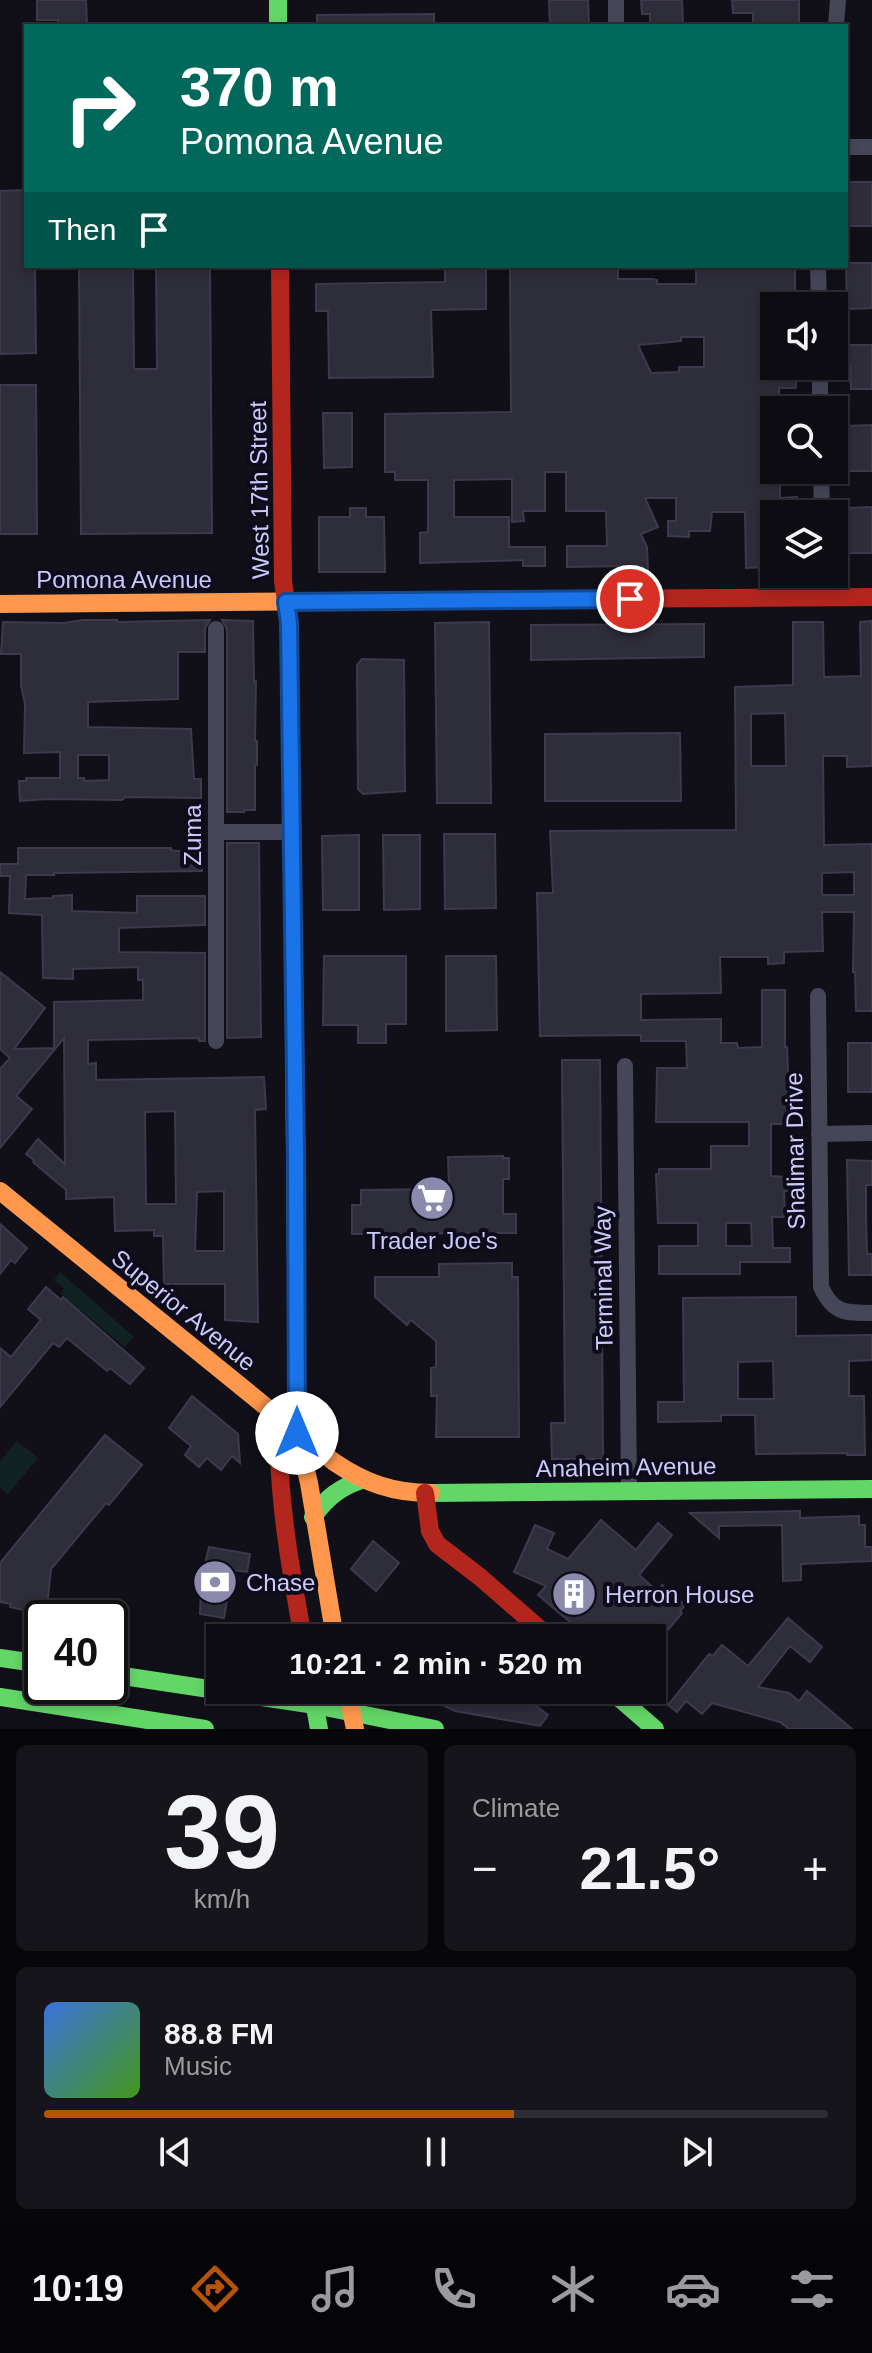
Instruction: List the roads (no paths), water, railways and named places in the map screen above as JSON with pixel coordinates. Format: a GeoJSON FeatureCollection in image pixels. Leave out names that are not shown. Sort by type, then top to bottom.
{"type":"FeatureCollection","features":[{"type":"Feature","properties":{"kind":"main road"},"geometry":{"type":"LineString","coordinates":[[278,0],[278,24]]}},
{"type":"Feature","properties":{"kind":"main road","name":"West 17th Street"},"geometry":{"type":"LineString","coordinates":[[280,268],[283,581],[289,622],[297,1433]]}},
{"type":"Feature","properties":{"kind":"main road","name":"Pomona Avenue"},"geometry":{"type":"LineString","coordinates":[[0,604],[872,597]]}},
{"type":"Feature","properties":{"kind":"main road","name":"Superior Avenue"},"geometry":{"type":"LineString","coordinates":[[0,1191],[331,1460],[381,1488]]}},
{"type":"Feature","properties":{"kind":"main road"},"geometry":{"type":"LineString","coordinates":[[297,1433],[307,1469],[332,1624]]}},
{"type":"Feature","properties":{"kind":"main road"},"geometry":{"type":"LineString","coordinates":[[297,1433],[279,1454],[279,1483],[301,1624]]}},
{"type":"Feature","properties":{"kind":"main road"},"geometry":{"type":"LineString","coordinates":[[313,1517],[333,1492],[346,1484],[362,1480]]}},
{"type":"Feature","properties":{"kind":"main road","name":"Anaheim Avenue"},"geometry":{"type":"LineString","coordinates":[[381,1488],[394,1492],[425,1493],[872,1489]]}},
{"type":"Feature","properties":{"kind":"main road"},"geometry":{"type":"LineString","coordinates":[[425,1493],[430,1531],[437,1544],[534,1624]]}},
{"type":"Feature","properties":{"kind":"main road"},"geometry":{"type":"LineString","coordinates":[[128,1676],[206,1685]]}},
{"type":"Feature","properties":{"kind":"main road"},"geometry":{"type":"LineString","coordinates":[[0,1697],[205,1729]]}},
{"type":"Feature","properties":{"kind":"main road"},"geometry":{"type":"LineString","coordinates":[[314,1704],[319,1729]]}},
{"type":"Feature","properties":{"kind":"main road"},"geometry":{"type":"LineString","coordinates":[[324,1704],[353,1720],[435,1729]]}},
{"type":"Feature","properties":{"kind":"main road"},"geometry":{"type":"LineString","coordinates":[[626,1704],[655,1729]]}},
{"type":"Feature","properties":{"kind":"street"},"geometry":{"type":"LineString","coordinates":[[616,0],[616,24]]}},
{"type":"Feature","properties":{"kind":"street"},"geometry":{"type":"LineString","coordinates":[[836,24],[838,0]]}},
{"type":"Feature","properties":{"kind":"street"},"geometry":{"type":"LineString","coordinates":[[848,147],[872,147]]}},
{"type":"Feature","properties":{"kind":"street"},"geometry":{"type":"LineString","coordinates":[[818,268],[819,292]]}},
{"type":"Feature","properties":{"kind":"street","name":"Zuma"},"geometry":{"type":"LineString","coordinates":[[216,629],[216,1041]]}},
{"type":"Feature","properties":{"kind":"street"},"geometry":{"type":"LineString","coordinates":[[216,832],[291,832]]}},
{"type":"Feature","properties":{"kind":"street","name":"Shalimar Drive"},"geometry":{"type":"LineString","coordinates":[[818,996],[821,1287],[829,1303],[850,1313],[872,1313]]}},
{"type":"Feature","properties":{"kind":"street","name":"Terminal Way"},"geometry":{"type":"LineString","coordinates":[[625,1066],[629,1491]]}},
{"type":"Feature","properties":{"kind":"street"},"geometry":{"type":"LineString","coordinates":[[819,1134],[872,1133]]}},
{"type":"Feature","properties":{"kind":"place","name":"Trader Joe's"},"geometry":{"type":"Point","coordinates":[432,1198]}},
{"type":"Feature","properties":{"kind":"place","name":"Chase"},"geometry":{"type":"Point","coordinates":[215,1582]}},
{"type":"Feature","properties":{"kind":"place","name":"Herron House"},"geometry":{"type":"Point","coordinates":[574,1594]}}]}
